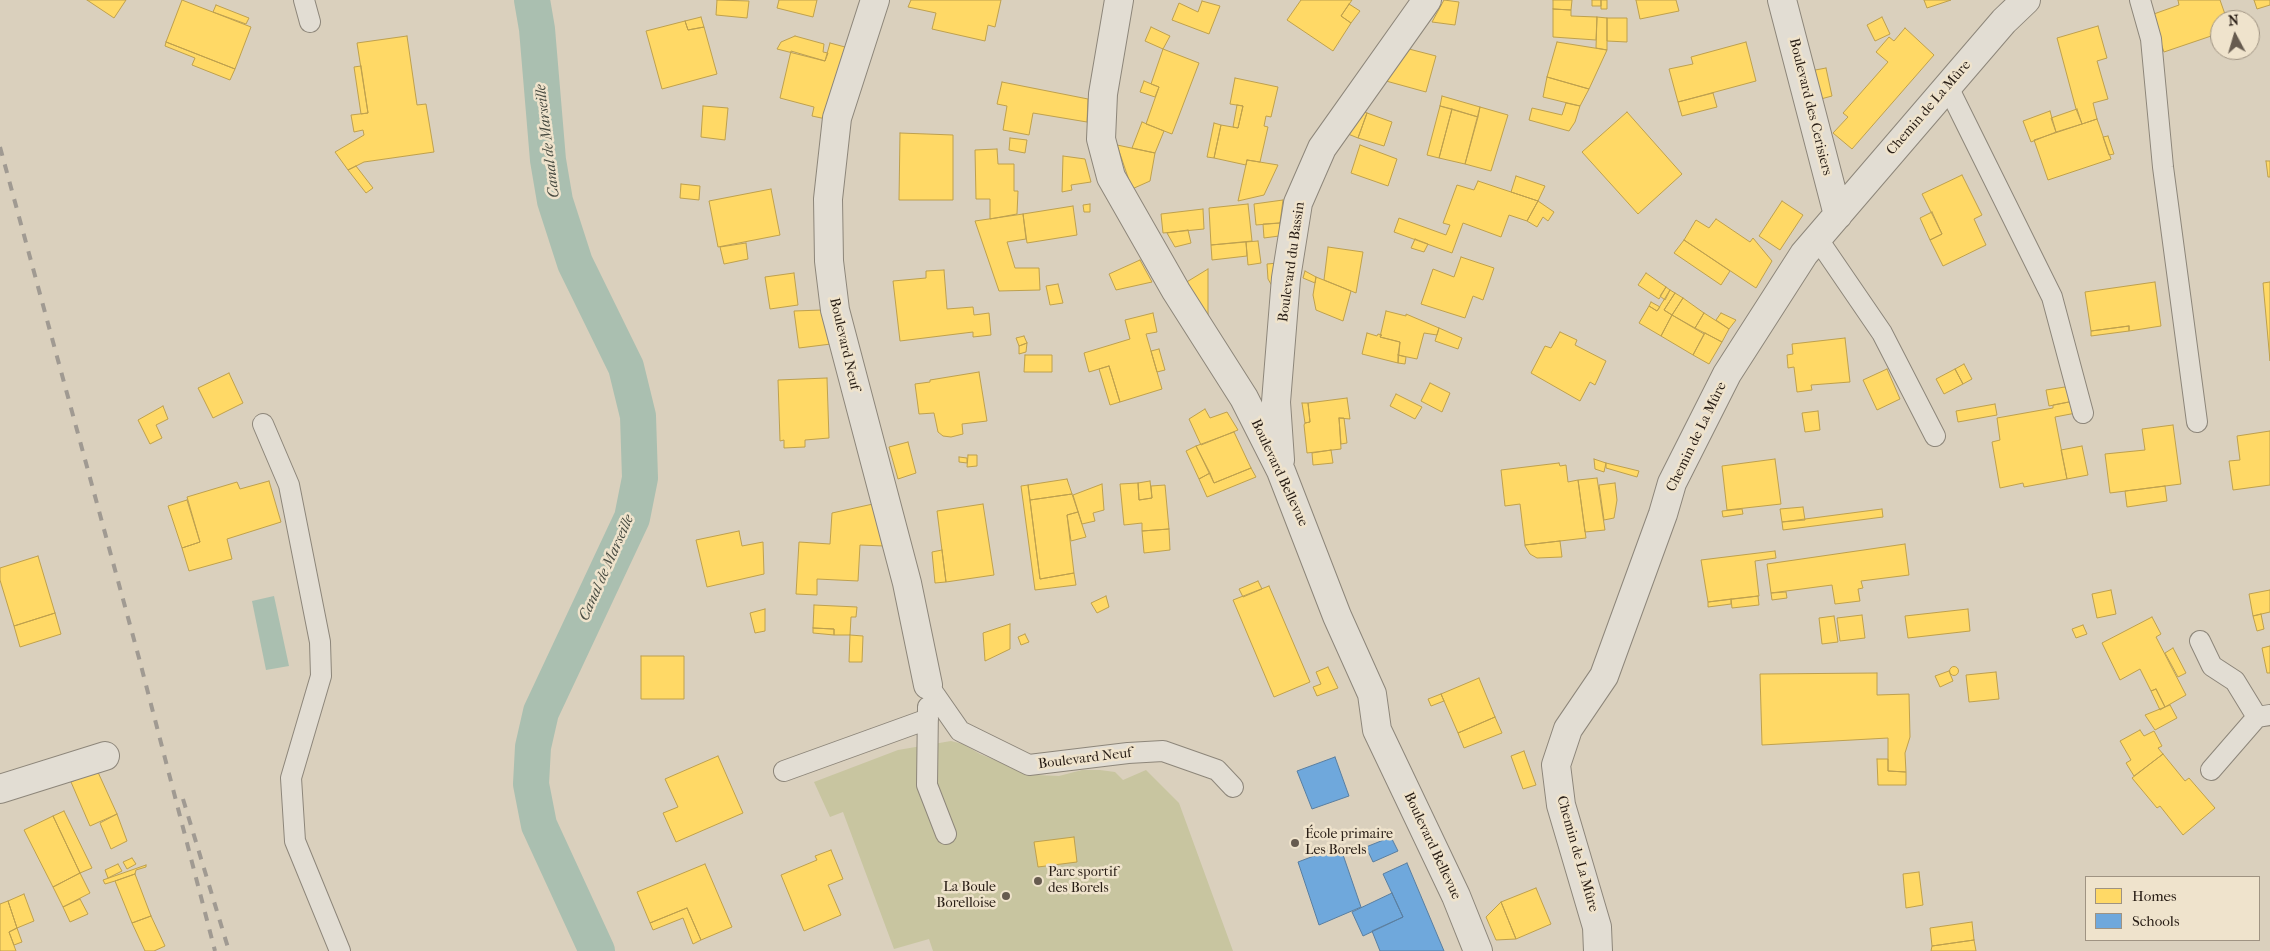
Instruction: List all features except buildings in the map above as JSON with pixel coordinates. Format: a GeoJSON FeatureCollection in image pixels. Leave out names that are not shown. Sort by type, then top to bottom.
{"type":"FeatureCollection","features":[{"type":"Feature","properties":{"kind":"street","name":"Boulevard Neuf"},"geometry":{"type":"LineString","coordinates":[[875,0],[836,118],[828,199],[829,261],[835,310],[907,583],[928,685]]}},
{"type":"Feature","properties":{"kind":"street","name":"Boulevard Bellevue"},"geometry":{"type":"LineString","coordinates":[[1119,0],[1103,94],[1101,140],[1111,177],[1176,291],[1244,398],[1281,471],[1337,616],[1372,694],[1377,730],[1456,896],[1478,951]]}},
{"type":"Feature","properties":{"kind":"street","name":"Boulevard du Bassin"},"geometry":{"type":"LineString","coordinates":[[1281,471],[1276,402],[1286,278],[1298,203],[1322,148],[1427,0]]}},
{"type":"Feature","properties":{"kind":"street","name":"Boulevard des Cerisiers"},"geometry":{"type":"LineString","coordinates":[[1782,0],[1838,215]]}},
{"type":"Feature","properties":{"kind":"street","name":"Chemin de La Mûre"},"geometry":{"type":"LineString","coordinates":[[1598,951],[1597,927],[1561,805],[1556,765],[1568,729],[1604,676],[1672,483],[1727,374],[1804,254],[2004,21],[2026,0]]}},
{"type":"Feature","properties":{"kind":"street"},"geometry":{"type":"LineString","coordinates":[[0,789],[105,756]]}},
{"type":"Feature","properties":{"kind":"lane"},"geometry":{"type":"LineString","coordinates":[[304,0],[310,22]]}},
{"type":"Feature","properties":{"kind":"lane"},"geometry":{"type":"LineString","coordinates":[[2140,0],[2151,39],[2162,167],[2197,422]]}},
{"type":"Feature","properties":{"kind":"lane"},"geometry":{"type":"LineString","coordinates":[[1948,87],[2052,297],[2082,413]]}},
{"type":"Feature","properties":{"kind":"lane"},"geometry":{"type":"LineString","coordinates":[[1817,238],[1882,334],[1935,436]]}},
{"type":"Feature","properties":{"kind":"lane"},"geometry":{"type":"LineString","coordinates":[[263,424],[289,485],[320,642],[321,676],[291,778],[296,841],[340,951]]}},
{"type":"Feature","properties":{"kind":"lane"},"geometry":{"type":"LineString","coordinates":[[2200,641],[2212,666],[2235,681],[2264,716],[2211,770]]}},
{"type":"Feature","properties":{"kind":"lane","name":"Boulevard Neuf"},"geometry":{"type":"LineString","coordinates":[[928,685],[927,785],[946,834]]}},
{"type":"Feature","properties":{"kind":"lane","name":"Boulevard Neuf"},"geometry":{"type":"LineString","coordinates":[[928,685],[960,731],[1029,765],[1128,753],[1163,751],[1216,770],[1233,787]]}},
{"type":"Feature","properties":{"kind":"lane"},"geometry":{"type":"LineString","coordinates":[[784,771],[928,718]]}},
{"type":"Feature","properties":{"kind":"shaded area"},"geometry":{"type":"Polygon","coordinates":[[[274,596],[289,666],[266,670],[252,601],[274,596]]]}},
{"type":"Feature","properties":{"kind":"shaded area","name":"Parc sportif des Borels"},"geometry":{"type":"Polygon","coordinates":[[[951,741],[963,744],[980,754],[1017,769],[1037,775],[1059,776],[1082,770],[1100,770],[1115,772],[1123,780],[1146,770],[1179,803],[1233,951],[933,951],[929,939],[894,949],[843,812],[830,817],[814,782],[898,750],[951,741]]]}},
{"type":"Feature","properties":{"kind":"waterway","name":"Canal de Marseille"},"geometry":{"type":"LineString","coordinates":[[532,0],[537,29],[548,160],[555,201],[575,263],[626,367],[638,416],[640,478],[632,518],[541,712],[533,747],[531,784],[539,825],[597,951]]}},
{"type":"Feature","properties":{"kind":"railway"},"geometry":{"type":"LineString","coordinates":[[0,147],[139,658],[215,951]]}},
{"type":"Feature","properties":{"kind":"railway"},"geometry":{"type":"LineString","coordinates":[[183,799],[229,951]]}},
{"type":"Feature","properties":{"kind":"place","name":"École primaire Les Borels"},"geometry":{"type":"Point","coordinates":[1295,843]}},
{"type":"Feature","properties":{"kind":"place","name":"Parc sportif des Borels"},"geometry":{"type":"Point","coordinates":[1038,881]}},
{"type":"Feature","properties":{"kind":"place","name":"La Boule Borelloise"},"geometry":{"type":"Point","coordinates":[1006,896]}}]}
